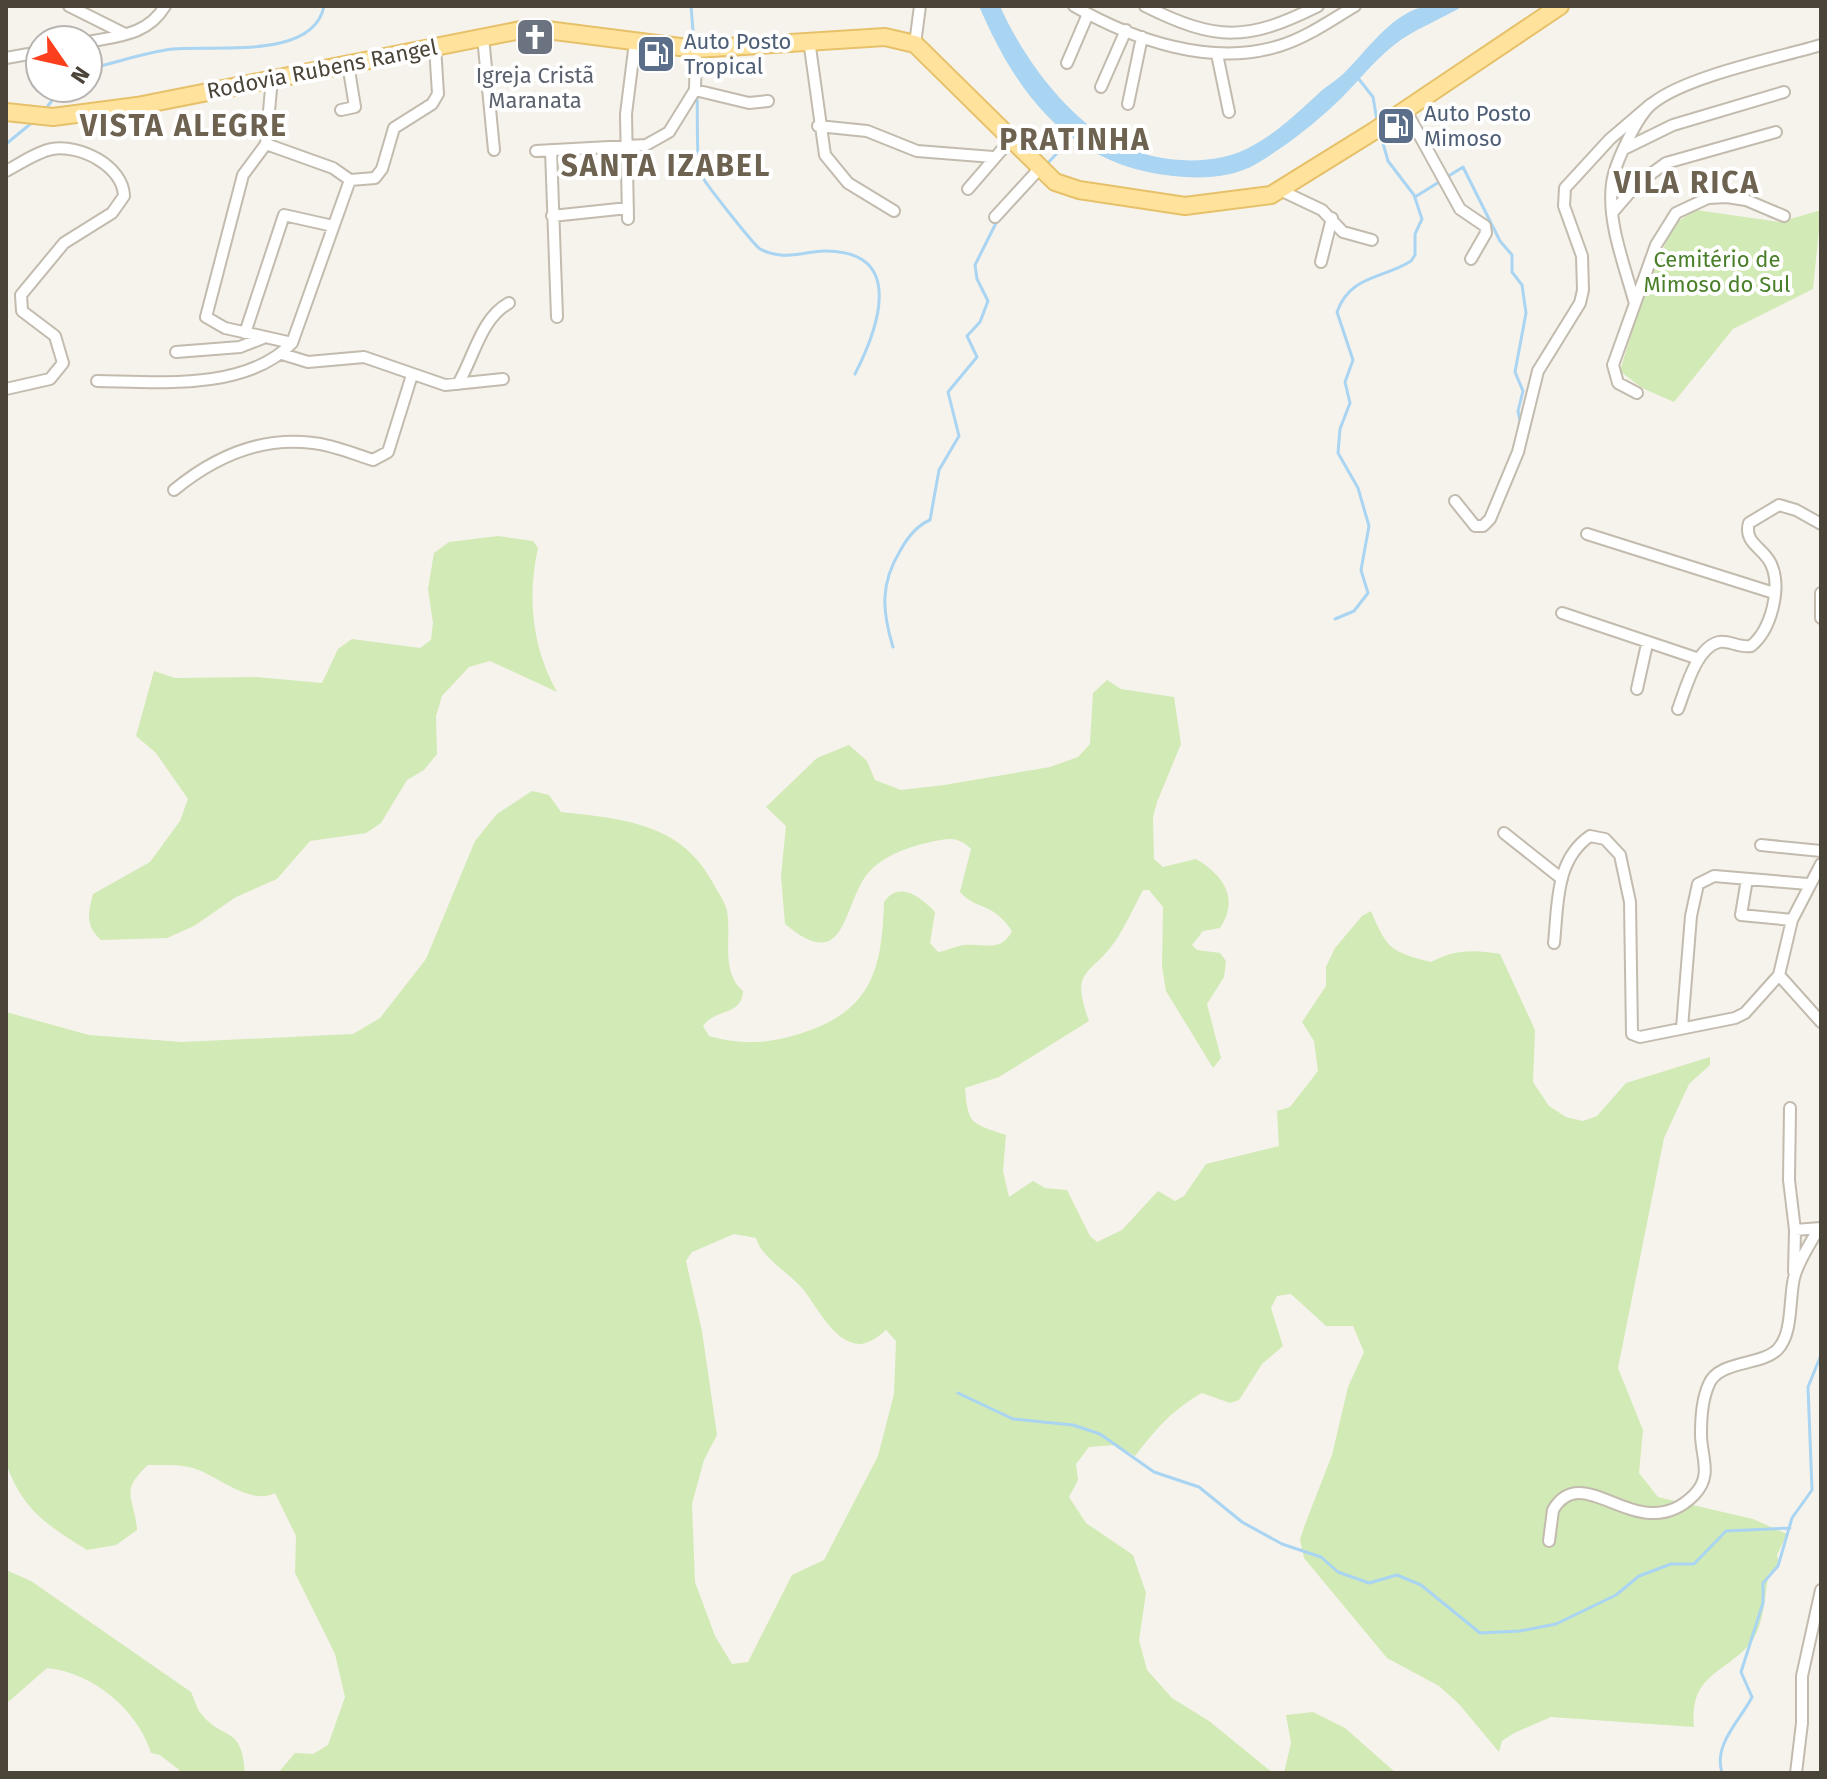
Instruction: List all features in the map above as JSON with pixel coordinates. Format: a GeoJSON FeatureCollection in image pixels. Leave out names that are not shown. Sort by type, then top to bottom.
{"type":"FeatureCollection","features":[{"type":"Feature","properties":{"kind":"main road"},"geometry":{"type":"LineString","coordinates":[[915,44],[1040,168],[1067,188],[1185,206],[1240,202],[1282,191],[1560,6]]}},
{"type":"Feature","properties":{"kind":"main road","name":"Rodovia Rubens Rangel"},"geometry":{"type":"LineString","coordinates":[[6,112],[53,117],[137,106],[531,28],[696,49],[885,37],[915,44]]}},
{"type":"Feature","properties":{"kind":"street"},"geometry":{"type":"LineString","coordinates":[[69,6],[125,34]]}},
{"type":"Feature","properties":{"kind":"street"},"geometry":{"type":"LineString","coordinates":[[104,39],[149,26],[165,6]]}},
{"type":"Feature","properties":{"kind":"street"},"geometry":{"type":"LineString","coordinates":[[915,44],[920,6]]}},
{"type":"Feature","properties":{"kind":"street"},"geometry":{"type":"LineString","coordinates":[[1074,6],[1142,37],[1189,51],[1217,54],[1253,51],[1296,40],[1355,6]]}},
{"type":"Feature","properties":{"kind":"street"},"geometry":{"type":"LineString","coordinates":[[1145,6],[1199,27],[1251,34],[1318,6]]}},
{"type":"Feature","properties":{"kind":"street"},"geometry":{"type":"LineString","coordinates":[[1067,63],[1088,14]]}},
{"type":"Feature","properties":{"kind":"street"},"geometry":{"type":"LineString","coordinates":[[1101,87],[1126,30]]}},
{"type":"Feature","properties":{"kind":"street"},"geometry":{"type":"LineString","coordinates":[[1251,34],[1253,51]]}},
{"type":"Feature","properties":{"kind":"street"},"geometry":{"type":"LineString","coordinates":[[490,36],[494,150]]}},
{"type":"Feature","properties":{"kind":"street"},"geometry":{"type":"LineString","coordinates":[[1128,104],[1142,37]]}},
{"type":"Feature","properties":{"kind":"street"},"geometry":{"type":"LineString","coordinates":[[809,40],[818,126],[825,155],[836,172],[894,211]]}},
{"type":"Feature","properties":{"kind":"street"},"geometry":{"type":"LineString","coordinates":[[552,216],[628,213],[627,93],[635,42]]}},
{"type":"Feature","properties":{"kind":"street"},"geometry":{"type":"LineString","coordinates":[[1455,501],[1475,526],[1483,526],[1490,519],[1518,452],[1538,371],[1580,303],[1583,290],[1582,256],[1564,206],[1565,188],[1610,139],[1651,104],[1706,79],[1821,45]]}},
{"type":"Feature","properties":{"kind":"street"},"geometry":{"type":"LineString","coordinates":[[266,144],[333,168],[350,180],[375,178],[382,169],[394,128],[432,104],[438,94],[435,46]]}},
{"type":"Feature","properties":{"kind":"street"},"geometry":{"type":"LineString","coordinates":[[536,151],[646,145],[662,139],[695,90],[696,49]]}},
{"type":"Feature","properties":{"kind":"street"},"geometry":{"type":"LineString","coordinates":[[1217,54],[1229,112]]}},
{"type":"Feature","properties":{"kind":"street"},"geometry":{"type":"LineString","coordinates":[[341,110],[355,107],[348,64]]}},
{"type":"Feature","properties":{"kind":"street"},"geometry":{"type":"LineString","coordinates":[[272,78],[266,144],[243,175],[206,317],[245,333],[292,343]]}},
{"type":"Feature","properties":{"kind":"street"},"geometry":{"type":"LineString","coordinates":[[695,90],[749,103],[768,101]]}},
{"type":"Feature","properties":{"kind":"street"},"geometry":{"type":"LineString","coordinates":[[1623,149],[1673,125],[1784,92]]}},
{"type":"Feature","properties":{"kind":"street"},"geometry":{"type":"LineString","coordinates":[[1635,304],[1613,212],[1611,185],[1623,149],[1651,104]]}},
{"type":"Feature","properties":{"kind":"street"},"geometry":{"type":"LineString","coordinates":[[1405,109],[1460,209],[1485,226],[1486,233],[1475,246],[1471,259]]}},
{"type":"Feature","properties":{"kind":"street"},"geometry":{"type":"LineString","coordinates":[[818,126],[867,131],[917,151],[993,157]]}},
{"type":"Feature","properties":{"kind":"street"},"geometry":{"type":"LineString","coordinates":[[1613,212],[1637,184],[1666,163],[1776,132]]}},
{"type":"Feature","properties":{"kind":"street"},"geometry":{"type":"LineString","coordinates":[[968,189],[1012,138]]}},
{"type":"Feature","properties":{"kind":"street"},"geometry":{"type":"LineString","coordinates":[[6,171],[43,152],[72,149],[108,166],[120,180],[124,196],[112,213],[64,243],[21,295],[22,311],[58,341],[63,358],[59,371],[50,379],[6,389]]}},
{"type":"Feature","properties":{"kind":"street"},"geometry":{"type":"LineString","coordinates":[[551,150],[557,317]]}},
{"type":"Feature","properties":{"kind":"street"},"geometry":{"type":"LineString","coordinates":[[995,217],[1040,168]]}},
{"type":"Feature","properties":{"kind":"street"},"geometry":{"type":"LineString","coordinates":[[97,381],[195,380],[261,365],[282,354],[292,343],[350,180]]}},
{"type":"Feature","properties":{"kind":"street"},"geometry":{"type":"LineString","coordinates":[[1282,191],[1332,218],[1343,232],[1372,240]]}},
{"type":"Feature","properties":{"kind":"street"},"geometry":{"type":"LineString","coordinates":[[1637,393],[1618,383],[1613,375],[1613,365],[1665,226],[1687,205],[1708,198],[1746,200],[1784,216]]}},
{"type":"Feature","properties":{"kind":"street"},"geometry":{"type":"LineString","coordinates":[[245,333],[284,215],[333,226]]}},
{"type":"Feature","properties":{"kind":"street"},"geometry":{"type":"LineString","coordinates":[[1321,262],[1332,218]]}},
{"type":"Feature","properties":{"kind":"street"},"geometry":{"type":"LineString","coordinates":[[458,384],[491,315],[509,303]]}},
{"type":"Feature","properties":{"kind":"street"},"geometry":{"type":"LineString","coordinates":[[176,352],[240,347],[265,337]]}},
{"type":"Feature","properties":{"kind":"street"},"geometry":{"type":"LineString","coordinates":[[282,354],[308,362],[364,357],[432,383],[458,384],[503,379]]}},
{"type":"Feature","properties":{"kind":"street"},"geometry":{"type":"LineString","coordinates":[[174,490],[222,456],[253,448],[312,442],[373,460],[381,459],[388,452],[412,375]]}},
{"type":"Feature","properties":{"kind":"street"},"geometry":{"type":"LineString","coordinates":[[1678,709],[1699,659],[1719,642],[1745,647],[1756,641],[1769,619],[1774,593],[1773,567],[1751,543],[1749,523],[1779,505],[1796,510],[1821,524]]}},
{"type":"Feature","properties":{"kind":"street"},"geometry":{"type":"LineString","coordinates":[[1587,534],[1774,593]]}},
{"type":"Feature","properties":{"kind":"street"},"geometry":{"type":"LineString","coordinates":[[1821,593],[1821,618]]}},
{"type":"Feature","properties":{"kind":"street"},"geometry":{"type":"LineString","coordinates":[[1562,613],[1699,659]]}},
{"type":"Feature","properties":{"kind":"street"},"geometry":{"type":"LineString","coordinates":[[1637,689],[1647,644]]}},
{"type":"Feature","properties":{"kind":"street"},"geometry":{"type":"LineString","coordinates":[[1504,833],[1562,879]]}},
{"type":"Feature","properties":{"kind":"street"},"geometry":{"type":"LineString","coordinates":[[1554,943],[1562,879],[1573,852],[1590,836],[1605,839],[1620,855],[1630,902],[1630,1030],[1640,1037],[1745,1013],[1779,975],[1792,920],[1821,864]]}},
{"type":"Feature","properties":{"kind":"street"},"geometry":{"type":"LineString","coordinates":[[1761,845],[1821,851]]}},
{"type":"Feature","properties":{"kind":"street"},"geometry":{"type":"LineString","coordinates":[[1682,1028],[1691,916],[1698,884],[1714,876],[1808,884]]}},
{"type":"Feature","properties":{"kind":"street"},"geometry":{"type":"LineString","coordinates":[[1747,879],[1741,915],[1792,920]]}},
{"type":"Feature","properties":{"kind":"street"},"geometry":{"type":"LineString","coordinates":[[1779,975],[1821,1022]]}},
{"type":"Feature","properties":{"kind":"street"},"geometry":{"type":"LineString","coordinates":[[1549,1541],[1553,1510],[1576,1492],[1591,1492],[1640,1514],[1663,1512],[1692,1497],[1705,1479],[1700,1433],[1708,1385],[1719,1372],[1772,1354],[1781,1345],[1794,1279],[1795,1230],[1789,1180],[1790,1108]]}},
{"type":"Feature","properties":{"kind":"street"},"geometry":{"type":"LineString","coordinates":[[1794,1279],[1820,1229],[1795,1230]]}},
{"type":"Feature","properties":{"kind":"street"},"geometry":{"type":"LineString","coordinates":[[1796,1773],[1802,1723],[1802,1676],[1821,1590]]}},
{"type":"Feature","properties":{"kind":"green space","name":"Cemitério de Mimoso do Sul"},"geometry":{"type":"Polygon","coordinates":[[[1696,210],[1780,222],[1821,210],[1813,289],[1733,329],[1674,402],[1642,388],[1620,371],[1642,297],[1674,224],[1696,210]]]}},
{"type":"Feature","properties":{"kind":"green space"},"geometry":{"type":"Polygon","coordinates":[[[498,536],[533,541],[538,548],[533,585],[534,622],[542,658],[557,692],[490,661],[469,667],[442,696],[436,716],[437,754],[424,770],[407,780],[381,823],[366,833],[310,841],[277,879],[236,897],[194,926],[167,938],[101,940],[92,930],[89,919],[93,894],[150,862],[180,821],[188,799],[156,753],[136,736],[154,671],[175,678],[257,677],[322,683],[338,649],[352,639],[420,648],[431,640],[433,623],[428,589],[434,553],[449,542],[498,536]]]}},
{"type":"Feature","properties":{"kind":"green space"},"geometry":{"type":"Polygon","coordinates":[[[1107,680],[1121,689],[1174,697],[1181,744],[1153,817],[1154,859],[1163,867],[1196,859],[1214,872],[1226,888],[1228,907],[1220,928],[1203,931],[1192,945],[1197,950],[1220,953],[1226,961],[1224,977],[1207,1004],[1221,1058],[1213,1068],[1166,991],[1162,966],[1163,907],[1149,890],[1143,890],[1116,940],[1082,981],[1083,1004],[1089,1021],[999,1077],[965,1088],[968,1109],[974,1121],[1006,1135],[1003,1171],[1009,1197],[1033,1181],[1045,1188],[1067,1190],[1090,1236],[1097,1242],[1122,1230],[1158,1191],[1175,1201],[1184,1196],[1206,1164],[1279,1146],[1277,1111],[1290,1107],[1318,1071],[1314,1041],[1302,1022],[1326,986],[1326,967],[1335,948],[1362,916],[1371,911],[1387,942],[1407,955],[1431,962],[1465,952],[1500,954],[1535,1030],[1533,1082],[1549,1106],[1566,1117],[1583,1121],[1597,1116],[1626,1083],[1710,1057],[1710,1065],[1689,1084],[1664,1138],[1618,1368],[1643,1430],[1639,1473],[1658,1497],[1753,1519],[1787,1534],[1777,1555],[1779,1565],[1769,1573],[1758,1629],[1749,1645],[1702,1686],[1694,1710],[1694,1727],[1551,1717],[1502,1741],[1499,1752],[1459,1704],[1439,1686],[1387,1658],[1304,1558],[1300,1540],[1332,1455],[1348,1387],[1364,1352],[1353,1326],[1326,1326],[1291,1294],[1277,1296],[1271,1308],[1283,1346],[1262,1364],[1239,1400],[1230,1403],[1202,1393],[1165,1421],[1135,1456],[1116,1445],[1089,1447],[1076,1464],[1078,1480],[1069,1497],[1086,1523],[1133,1555],[1146,1593],[1139,1640],[1147,1670],[1172,1698],[1209,1721],[1273,1773],[278,1773],[295,1753],[313,1754],[328,1745],[345,1697],[335,1654],[295,1573],[296,1536],[275,1493],[255,1496],[188,1467],[148,1465],[133,1482],[131,1489],[137,1530],[116,1545],[87,1550],[38,1516],[21,1495],[7,1466],[6,1012],[89,1035],[182,1042],[353,1034],[380,1018],[426,959],[475,841],[497,814],[532,791],[549,795],[561,812],[649,828],[685,848],[700,863],[726,908],[729,964],[736,983],[743,991],[738,1004],[708,1020],[703,1026],[709,1036],[754,1042],[799,1034],[823,1025],[857,1001],[875,969],[884,902],[896,892],[917,896],[935,912],[930,943],[938,952],[964,945],[997,945],[1012,931],[998,915],[960,892],[971,849],[962,842],[948,839],[915,846],[883,860],[861,884],[841,929],[833,939],[821,943],[806,938],[785,924],[781,876],[786,826],[766,807],[817,758],[849,745],[867,761],[875,780],[901,790],[1050,767],[1078,757],[1090,744],[1093,693],[1107,680]],[[734,1234],[692,1252],[686,1261],[702,1331],[717,1435],[704,1460],[692,1504],[695,1582],[715,1636],[732,1664],[748,1662],[792,1575],[824,1560],[878,1456],[894,1394],[896,1341],[886,1330],[862,1344],[845,1340],[824,1320],[802,1288],[764,1252],[756,1238],[734,1234]]]}},
{"type":"Feature","properties":{"kind":"green space"},"geometry":{"type":"Polygon","coordinates":[[[6,1570],[31,1581],[191,1692],[202,1715],[236,1740],[245,1773],[183,1773],[160,1755],[151,1753],[136,1722],[111,1696],[96,1685],[64,1671],[47,1668],[6,1704],[6,1570]]]}},
{"type":"Feature","properties":{"kind":"green space"},"geometry":{"type":"Polygon","coordinates":[[[1313,1712],[1345,1728],[1396,1773],[1284,1773],[1291,1743],[1286,1715],[1313,1712]]]}},
{"type":"Feature","properties":{"kind":"water"},"geometry":{"type":"Polygon","coordinates":[[[979,6],[1000,6],[1033,65],[1064,102],[1098,132],[1131,150],[1148,155],[1202,160],[1237,153],[1261,141],[1341,76],[1382,32],[1403,15],[1427,6],[1463,6],[1394,45],[1342,98],[1266,158],[1237,172],[1194,177],[1137,169],[1105,158],[1077,141],[1052,121],[1030,96],[1011,69],[979,6]]]}},
{"type":"Feature","properties":{"kind":"waterway"},"geometry":{"type":"LineString","coordinates":[[104,65],[173,49],[237,48],[283,42],[302,35],[316,23],[324,6]]}},
{"type":"Feature","properties":{"kind":"waterway"},"geometry":{"type":"LineString","coordinates":[[691,6],[694,43]]}},
{"type":"Feature","properties":{"kind":"waterway"},"geometry":{"type":"LineString","coordinates":[[1358,78],[1373,97],[1377,121]]}},
{"type":"Feature","properties":{"kind":"waterway"},"geometry":{"type":"LineString","coordinates":[[697,94],[700,173],[756,245],[776,255],[824,251],[850,254],[867,263],[876,278],[879,295],[877,315],[872,336],[855,374]]}},
{"type":"Feature","properties":{"kind":"waterway"},"geometry":{"type":"LineString","coordinates":[[45,110],[49,104]]}},
{"type":"Feature","properties":{"kind":"waterway"},"geometry":{"type":"LineString","coordinates":[[6,144],[34,121]]}},
{"type":"Feature","properties":{"kind":"waterway"},"geometry":{"type":"LineString","coordinates":[[1335,619],[1354,611],[1368,593],[1361,570],[1369,526],[1358,488],[1338,453],[1340,429],[1350,403],[1345,382],[1353,360],[1337,312],[1350,291],[1359,284],[1411,261],[1415,255],[1415,234],[1422,219],[1414,195],[1388,161],[1381,136]]}},
{"type":"Feature","properties":{"kind":"waterway"},"geometry":{"type":"LineString","coordinates":[[1047,164],[1072,137]]}},
{"type":"Feature","properties":{"kind":"waterway"},"geometry":{"type":"LineString","coordinates":[[1415,197],[1463,167],[1500,241],[1512,255],[1512,272],[1522,285],[1526,313],[1515,372],[1523,391],[1518,411],[1521,426]]}},
{"type":"Feature","properties":{"kind":"waterway"},"geometry":{"type":"LineString","coordinates":[[893,647],[885,610],[886,586],[906,542],[916,529],[930,520],[939,470],[959,436],[948,392],[977,357],[967,336],[980,322],[988,301],[977,279],[975,265],[997,221]]}},
{"type":"Feature","properties":{"kind":"waterway"},"geometry":{"type":"LineString","coordinates":[[1722,1773],[1720,1762],[1724,1743],[1752,1697],[1741,1672],[1763,1603],[1763,1583],[1778,1566],[1792,1518],[1812,1490],[1808,1387],[1821,1355]]}},
{"type":"Feature","properties":{"kind":"waterway"},"geometry":{"type":"LineString","coordinates":[[958,1393],[1013,1419],[1073,1425],[1100,1434],[1154,1472],[1199,1487],[1242,1522],[1282,1544],[1321,1557],[1338,1572],[1369,1583],[1397,1575],[1421,1585],[1480,1633],[1520,1631],[1556,1624],[1616,1595],[1639,1576],[1671,1564],[1694,1564],[1726,1531],[1790,1528]]}},
{"type":"Feature","properties":{"kind":"place","name":"Igreja Cristã Maranata"},"geometry":{"type":"Point","coordinates":[535,37]}},
{"type":"Feature","properties":{"kind":"place","name":"Auto Posto Tropical"},"geometry":{"type":"Point","coordinates":[656,54]}},
{"type":"Feature","properties":{"kind":"place","name":"Auto Posto Mimoso"},"geometry":{"type":"Point","coordinates":[1396,126]}},
{"type":"Feature","properties":{"kind":"district","name":"VISTA ALEGRE"},"geometry":{"type":"Point","coordinates":[184,126]}},
{"type":"Feature","properties":{"kind":"district","name":"PRATINHA"},"geometry":{"type":"Point","coordinates":[1075,140]}},
{"type":"Feature","properties":{"kind":"district","name":"SANTA IZABEL"},"geometry":{"type":"Point","coordinates":[666,166]}},
{"type":"Feature","properties":{"kind":"district","name":"VILA RICA"},"geometry":{"type":"Point","coordinates":[1687,183]}}]}
